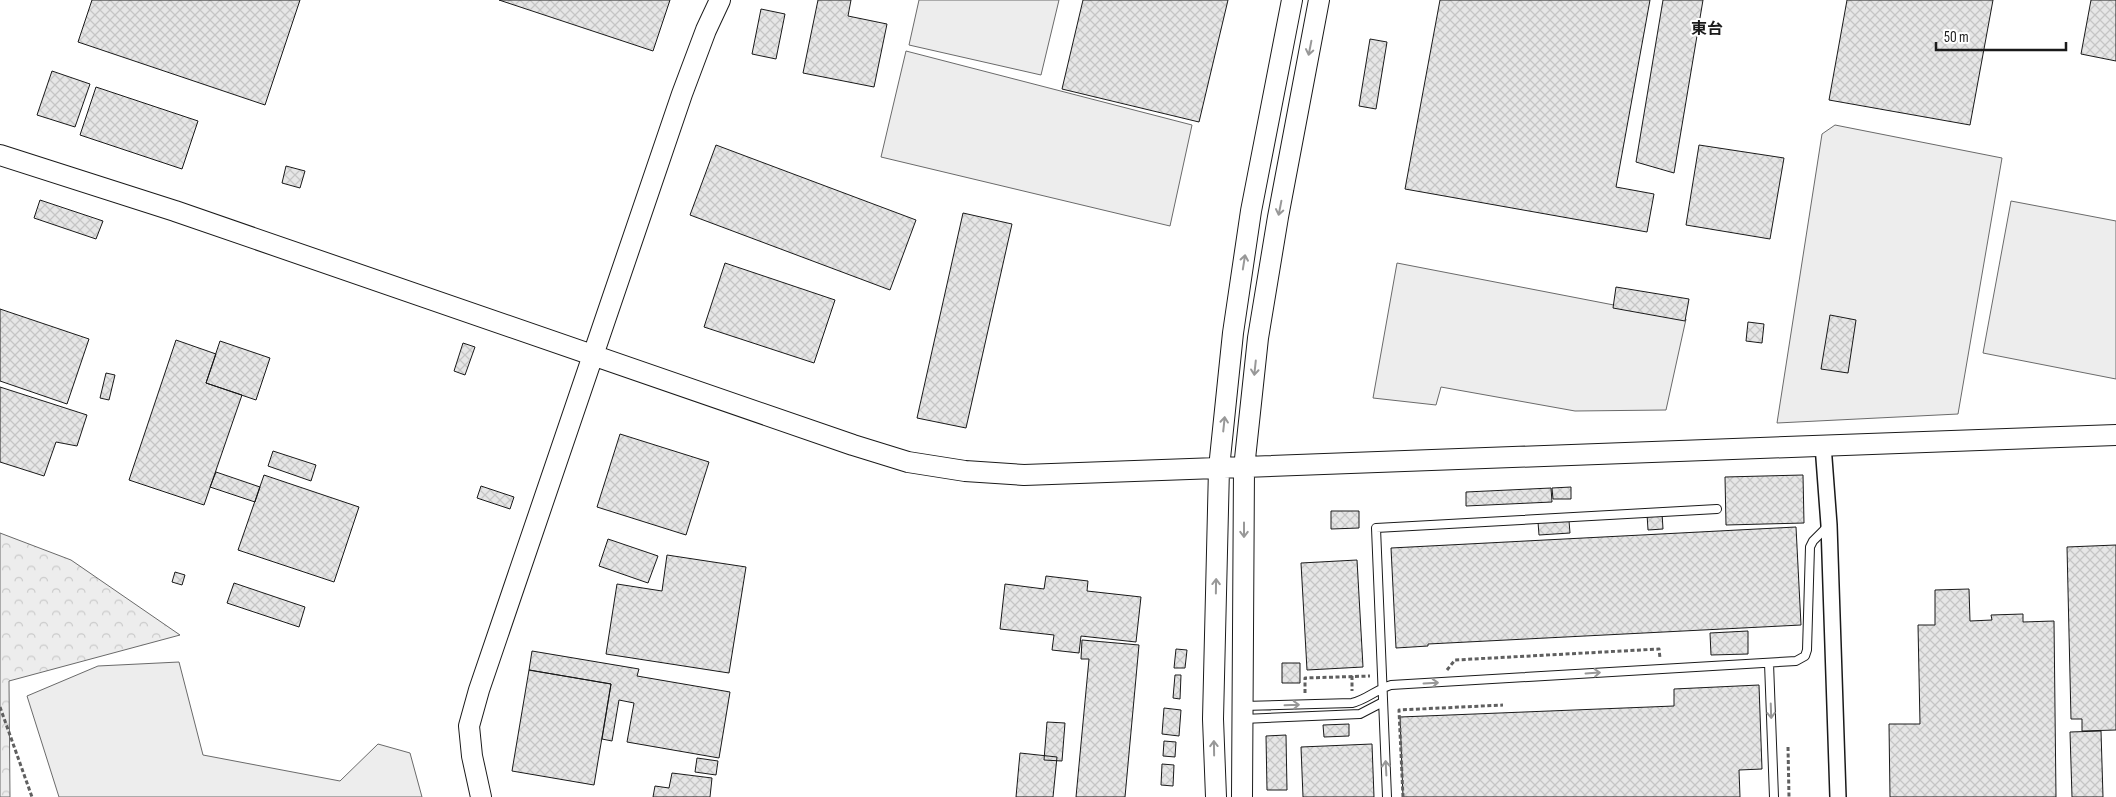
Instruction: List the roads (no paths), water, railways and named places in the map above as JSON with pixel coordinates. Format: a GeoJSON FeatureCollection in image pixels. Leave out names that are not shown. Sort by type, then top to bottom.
{"type":"FeatureCollection","features":[{"type":"Feature","properties":{"kind":"street"},"geometry":{"type":"LineString","coordinates":[[481,797],[472,756],[469,726],[479,690],[682,94],[706,30],[720,0]]}},
{"type":"Feature","properties":{"kind":"street"},"geometry":{"type":"LineString","coordinates":[[1216,797],[1213,719],[1219,468],[1233,333],[1251,211],[1292,0]]}},
{"type":"Feature","properties":{"kind":"street"},"geometry":{"type":"LineString","coordinates":[[1242,797],[1244,468],[1258,338],[1278,217],[1319,0]]}},
{"type":"Feature","properties":{"kind":"street"},"geometry":{"type":"LineString","coordinates":[[0,155],[175,211],[908,462],[965,471],[1024,475],[2116,435]]}},
{"type":"Feature","properties":{"kind":"street"},"geometry":{"type":"LineString","coordinates":[[1823,445],[1829,525],[1838,797]]}},
{"type":"Feature","properties":{"kind":"lane"},"geometry":{"type":"LineString","coordinates":[[1387,797],[1376,528],[1717,510]]}},
{"type":"Feature","properties":{"kind":"lane"},"geometry":{"type":"LineString","coordinates":[[1243,713],[1352,703],[1360,701],[1391,685],[1796,661],[1805,656],[1807,650],[1810,547],[1813,541],[1829,525]]}},
{"type":"Feature","properties":{"kind":"lane"},"geometry":{"type":"LineString","coordinates":[[1769,663],[1774,797]]}},
{"type":"Feature","properties":{"kind":"lane"},"geometry":{"type":"LineString","coordinates":[[1243,713],[1360,714],[1383,702]]}},
{"type":"Feature","properties":{"kind":"district","name":"東台"},"geometry":{"type":"Point","coordinates":[1707,29]}}]}
